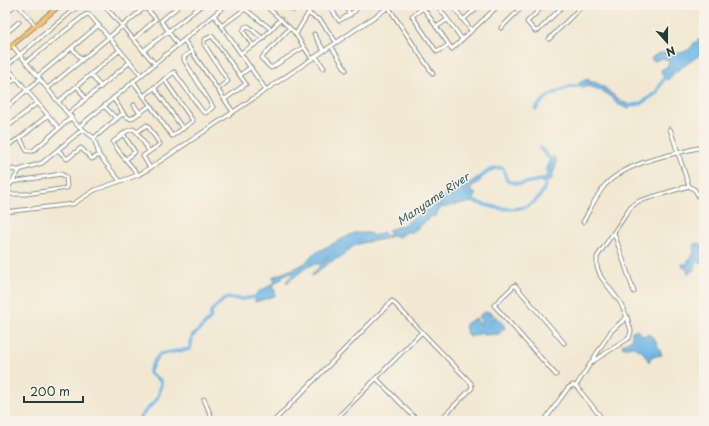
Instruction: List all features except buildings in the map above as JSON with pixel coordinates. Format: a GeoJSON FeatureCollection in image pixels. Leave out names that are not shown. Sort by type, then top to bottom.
{"type":"FeatureCollection","features":[{"type":"Feature","properties":{"kind":"main road"},"geometry":{"type":"LineString","coordinates":[[5,51],[60,5]]}},
{"type":"Feature","properties":{"kind":"street"},"geometry":{"type":"LineString","coordinates":[[5,14],[15,5]]}},
{"type":"Feature","properties":{"kind":"street"},"geometry":{"type":"LineString","coordinates":[[18,5],[35,25]]}},
{"type":"Feature","properties":{"kind":"street"},"geometry":{"type":"LineString","coordinates":[[104,5],[155,64]]}},
{"type":"Feature","properties":{"kind":"street"},"geometry":{"type":"LineString","coordinates":[[134,39],[156,19],[142,5]]}},
{"type":"Feature","properties":{"kind":"street"},"geometry":{"type":"LineString","coordinates":[[178,45],[161,21],[180,5]]}},
{"type":"Feature","properties":{"kind":"street"},"geometry":{"type":"LineString","coordinates":[[144,51],[202,5]]}},
{"type":"Feature","properties":{"kind":"street"},"geometry":{"type":"LineString","coordinates":[[5,171],[14,169],[19,170],[40,164],[58,150],[113,98],[226,5]]}},
{"type":"Feature","properties":{"kind":"street"},"geometry":{"type":"LineString","coordinates":[[265,5],[296,34],[304,47],[324,68]]}},
{"type":"Feature","properties":{"kind":"street"},"geometry":{"type":"LineString","coordinates":[[287,5],[294,10],[298,5]]}},
{"type":"Feature","properties":{"kind":"street"},"geometry":{"type":"LineString","coordinates":[[296,34],[313,5]]}},
{"type":"Feature","properties":{"kind":"street"},"geometry":{"type":"LineString","coordinates":[[329,5],[338,21],[342,20],[360,5]]}},
{"type":"Feature","properties":{"kind":"street"},"geometry":{"type":"LineString","coordinates":[[345,5],[350,14]]}},
{"type":"Feature","properties":{"kind":"street"},"geometry":{"type":"LineString","coordinates":[[19,170],[8,188],[6,212],[73,204],[95,190],[138,175],[150,168],[314,58],[388,6],[392,5]]}},
{"type":"Feature","properties":{"kind":"street"},"geometry":{"type":"LineString","coordinates":[[437,5],[462,40]]}},
{"type":"Feature","properties":{"kind":"street"},"geometry":{"type":"LineString","coordinates":[[452,5],[471,30]]}},
{"type":"Feature","properties":{"kind":"street"},"geometry":{"type":"LineString","coordinates":[[468,5],[473,12]]}},
{"type":"Feature","properties":{"kind":"street"},"geometry":{"type":"LineString","coordinates":[[463,20],[480,5]]}},
{"type":"Feature","properties":{"kind":"street"},"geometry":{"type":"LineString","coordinates":[[448,45],[437,52],[412,16],[422,6],[452,49],[499,5]]}},
{"type":"Feature","properties":{"kind":"street"},"geometry":{"type":"LineString","coordinates":[[501,28],[524,5]]}},
{"type":"Feature","properties":{"kind":"street"},"geometry":{"type":"LineString","coordinates":[[544,5],[527,22],[535,31],[539,30],[564,5]]}},
{"type":"Feature","properties":{"kind":"street"},"geometry":{"type":"LineString","coordinates":[[549,39],[583,5]]}},
{"type":"Feature","properties":{"kind":"street"},"geometry":{"type":"LineString","coordinates":[[59,128],[5,66],[78,6]]}},
{"type":"Feature","properties":{"kind":"street"},"geometry":{"type":"LineString","coordinates":[[388,6],[433,74]]}},
{"type":"Feature","properties":{"kind":"street"},"geometry":{"type":"LineString","coordinates":[[48,88],[144,9],[147,9]]}},
{"type":"Feature","properties":{"kind":"street"},"geometry":{"type":"LineString","coordinates":[[223,25],[246,9],[271,29]]}},
{"type":"Feature","properties":{"kind":"street"},"geometry":{"type":"LineString","coordinates":[[26,62],[87,14],[91,15],[141,75]]}},
{"type":"Feature","properties":{"kind":"street"},"geometry":{"type":"LineString","coordinates":[[309,14],[321,21],[336,42]]}},
{"type":"Feature","properties":{"kind":"street"},"geometry":{"type":"LineString","coordinates":[[214,15],[223,25],[266,90]]}},
{"type":"Feature","properties":{"kind":"street"},"geometry":{"type":"LineString","coordinates":[[242,53],[263,38],[281,19]]}},
{"type":"Feature","properties":{"kind":"street"},"geometry":{"type":"LineString","coordinates":[[436,27],[447,20]]}},
{"type":"Feature","properties":{"kind":"street"},"geometry":{"type":"LineString","coordinates":[[5,34],[19,22]]}},
{"type":"Feature","properties":{"kind":"street"},"geometry":{"type":"LineString","coordinates":[[5,109],[27,91],[39,78],[99,25]]}},
{"type":"Feature","properties":{"kind":"street"},"geometry":{"type":"LineString","coordinates":[[253,46],[242,31],[244,27],[248,26],[263,38]]}},
{"type":"Feature","properties":{"kind":"street"},"geometry":{"type":"LineString","coordinates":[[290,28],[263,56],[262,59],[271,68],[304,47]]}},
{"type":"Feature","properties":{"kind":"street"},"geometry":{"type":"LineString","coordinates":[[314,34],[324,51]]}},
{"type":"Feature","properties":{"kind":"street"},"geometry":{"type":"LineString","coordinates":[[218,89],[227,83],[228,79],[204,44],[204,40],[210,36],[215,38],[246,83],[245,86],[225,99]]}},
{"type":"Feature","properties":{"kind":"street"},"geometry":{"type":"LineString","coordinates":[[184,40],[233,112]]}},
{"type":"Feature","properties":{"kind":"street"},"geometry":{"type":"LineString","coordinates":[[12,45],[72,117],[94,138],[100,155],[120,181]]}},
{"type":"Feature","properties":{"kind":"street"},"geometry":{"type":"LineString","coordinates":[[331,46],[346,70]]}},
{"type":"Feature","properties":{"kind":"street"},"geometry":{"type":"LineString","coordinates":[[72,48],[82,60]]}},
{"type":"Feature","properties":{"kind":"street"},"geometry":{"type":"LineString","coordinates":[[59,101],[120,50]]}},
{"type":"Feature","properties":{"kind":"street"},"geometry":{"type":"LineString","coordinates":[[144,96],[172,72],[175,73],[203,112],[206,113],[213,107],[184,60],[192,50]]}},
{"type":"Feature","properties":{"kind":"street"},"geometry":{"type":"LineString","coordinates":[[69,113],[130,62]]}},
{"type":"Feature","properties":{"kind":"street"},"geometry":{"type":"LineString","coordinates":[[240,75],[251,67]]}},
{"type":"Feature","properties":{"kind":"street"},"geometry":{"type":"LineString","coordinates":[[91,75],[101,87]]}},
{"type":"Feature","properties":{"kind":"street"},"geometry":{"type":"LineString","coordinates":[[5,87],[16,78]]}},
{"type":"Feature","properties":{"kind":"street"},"geometry":{"type":"LineString","coordinates":[[133,81],[171,136],[193,121],[164,79]]}},
{"type":"Feature","properties":{"kind":"street"},"geometry":{"type":"LineString","coordinates":[[77,86],[86,99]]}},
{"type":"Feature","properties":{"kind":"street"},"geometry":{"type":"LineString","coordinates":[[154,87],[183,129]]}},
{"type":"Feature","properties":{"kind":"street"},"geometry":{"type":"LineString","coordinates":[[113,98],[124,114],[130,119],[151,105]]}},
{"type":"Feature","properties":{"kind":"street"},"geometry":{"type":"LineString","coordinates":[[5,122],[8,125],[11,124],[37,103]]}},
{"type":"Feature","properties":{"kind":"street"},"geometry":{"type":"LineString","coordinates":[[134,105],[140,113]]}},
{"type":"Feature","properties":{"kind":"street"},"geometry":{"type":"LineString","coordinates":[[104,106],[117,119]]}},
{"type":"Feature","properties":{"kind":"street"},"geometry":{"type":"LineString","coordinates":[[94,138],[124,114]]}},
{"type":"Feature","properties":{"kind":"street"},"geometry":{"type":"LineString","coordinates":[[5,147],[20,138],[48,116]]}},
{"type":"Feature","properties":{"kind":"street"},"geometry":{"type":"LineString","coordinates":[[20,138],[27,151],[31,152],[72,117]]}},
{"type":"Feature","properties":{"kind":"street"},"geometry":{"type":"LineString","coordinates":[[137,132],[148,125],[160,143],[142,157],[150,168]]}},
{"type":"Feature","properties":{"kind":"street"},"geometry":{"type":"LineString","coordinates":[[138,175],[113,142],[131,129],[137,132],[149,151]]}},
{"type":"Feature","properties":{"kind":"street"},"geometry":{"type":"LineString","coordinates":[[670,129],[689,186],[695,190],[704,206]]}},
{"type":"Feature","properties":{"kind":"street"},"geometry":{"type":"LineString","coordinates":[[123,134],[135,152],[126,159]]}},
{"type":"Feature","properties":{"kind":"street"},"geometry":{"type":"LineString","coordinates":[[583,222],[604,187],[620,172],[678,153],[702,147]]}},
{"type":"Feature","properties":{"kind":"street"},"geometry":{"type":"LineString","coordinates":[[58,150],[67,159],[82,148],[92,159],[100,155]]}},
{"type":"Feature","properties":{"kind":"street"},"geometry":{"type":"LineString","coordinates":[[8,194],[32,194],[66,189],[67,187],[66,177],[61,174],[12,182]]}},
{"type":"Feature","properties":{"kind":"street"},"geometry":{"type":"LineString","coordinates":[[591,363],[629,338],[631,331],[627,317],[620,302],[601,277],[597,267],[596,257],[631,207],[639,201],[689,186]]}},
{"type":"Feature","properties":{"kind":"street"},"geometry":{"type":"LineString","coordinates":[[614,232],[634,292]]}},
{"type":"Feature","properties":{"kind":"street"},"geometry":{"type":"LineString","coordinates":[[556,375],[494,305],[515,285],[564,343]]}},
{"type":"Feature","properties":{"kind":"street"},"geometry":{"type":"LineString","coordinates":[[274,421],[392,300],[469,380],[472,385],[472,388],[439,421]]}},
{"type":"Feature","properties":{"kind":"street"},"geometry":{"type":"LineString","coordinates":[[576,386],[611,331],[627,317]]}},
{"type":"Feature","properties":{"kind":"street"},"geometry":{"type":"LineString","coordinates":[[337,418],[422,332]]}},
{"type":"Feature","properties":{"kind":"street"},"geometry":{"type":"LineString","coordinates":[[376,378],[418,421]]}},
{"type":"Feature","properties":{"kind":"street"},"geometry":{"type":"LineString","coordinates":[[544,421],[568,388],[571,386],[576,386]]}},
{"type":"Feature","properties":{"kind":"street"},"geometry":{"type":"LineString","coordinates":[[576,386],[604,421]]}},
{"type":"Feature","properties":{"kind":"street"},"geometry":{"type":"LineString","coordinates":[[204,399],[213,421]]}},
{"type":"Feature","properties":{"kind":"water"},"geometry":{"type":"Polygon","coordinates":[[[704,37],[704,52],[674,73],[668,80],[663,77],[661,70],[668,66],[669,61],[663,58],[654,61],[651,59],[660,53],[684,52],[704,37]]]}},
{"type":"Feature","properties":{"kind":"water"},"geometry":{"type":"Polygon","coordinates":[[[588,79],[590,82],[605,88],[619,100],[631,105],[629,109],[617,104],[608,94],[589,86],[583,88],[579,83],[588,79]]]}},
{"type":"Feature","properties":{"kind":"water"},"geometry":{"type":"Polygon","coordinates":[[[552,157],[555,157],[557,162],[551,180],[546,183],[541,182],[540,180],[547,176],[547,168],[552,157]]]}},
{"type":"Feature","properties":{"kind":"water"},"geometry":{"type":"Polygon","coordinates":[[[478,177],[481,179],[470,190],[476,194],[473,198],[476,201],[475,203],[466,203],[439,208],[435,216],[428,218],[427,221],[410,233],[409,231],[398,237],[393,235],[384,239],[358,244],[344,255],[311,276],[329,256],[320,264],[314,264],[304,269],[287,283],[286,281],[294,273],[283,275],[282,279],[276,282],[272,288],[275,290],[275,296],[255,302],[256,294],[275,281],[272,277],[298,267],[305,263],[313,254],[354,233],[369,233],[374,236],[383,232],[387,236],[391,234],[388,230],[403,225],[434,205],[441,204],[439,200],[446,193],[451,190],[460,190],[478,177]]]}},
{"type":"Feature","properties":{"kind":"water"},"geometry":{"type":"Polygon","coordinates":[[[700,243],[704,247],[702,263],[697,261],[694,270],[687,274],[688,270],[683,267],[682,264],[687,264],[691,255],[694,256],[693,244],[700,243]]]}},
{"type":"Feature","properties":{"kind":"water"},"geometry":{"type":"Polygon","coordinates":[[[484,312],[490,312],[491,320],[493,320],[492,313],[504,325],[505,328],[499,334],[483,335],[482,333],[470,337],[467,334],[465,324],[476,318],[479,324],[481,324],[478,317],[484,312]]]}},
{"type":"Feature","properties":{"kind":"water"},"geometry":{"type":"Polygon","coordinates":[[[637,330],[643,336],[648,334],[654,338],[662,355],[651,357],[649,362],[643,352],[632,346],[623,348],[622,345],[632,339],[632,331],[637,330]]]}},
{"type":"Feature","properties":{"kind":"waterway","name":"Manyame River"},"geometry":{"type":"LineString","coordinates":[[627,106],[640,104],[656,93],[666,75]]}},
{"type":"Feature","properties":{"kind":"waterway","name":"Manyame River"},"geometry":{"type":"LineString","coordinates":[[536,109],[551,95],[564,89],[584,85]]}},
{"type":"Feature","properties":{"kind":"waterway","name":"Manyame River"},"geometry":{"type":"LineString","coordinates":[[540,148],[553,162]]}},
{"type":"Feature","properties":{"kind":"waterway","name":"Manyame River"},"geometry":{"type":"LineString","coordinates":[[476,181],[495,168],[503,168],[507,181],[520,184],[545,179]]}},
{"type":"Feature","properties":{"kind":"waterway"},"geometry":{"type":"LineString","coordinates":[[473,201],[484,205],[507,209],[527,206],[536,200],[543,192],[547,179]]}},
{"type":"Feature","properties":{"kind":"waterway","name":"Manyame River"},"geometry":{"type":"LineString","coordinates":[[140,421],[140,418],[157,399],[159,394],[161,381],[149,373],[153,363],[160,354],[190,349],[192,337],[210,319],[212,310],[226,298],[244,299],[260,296]]}}]}
